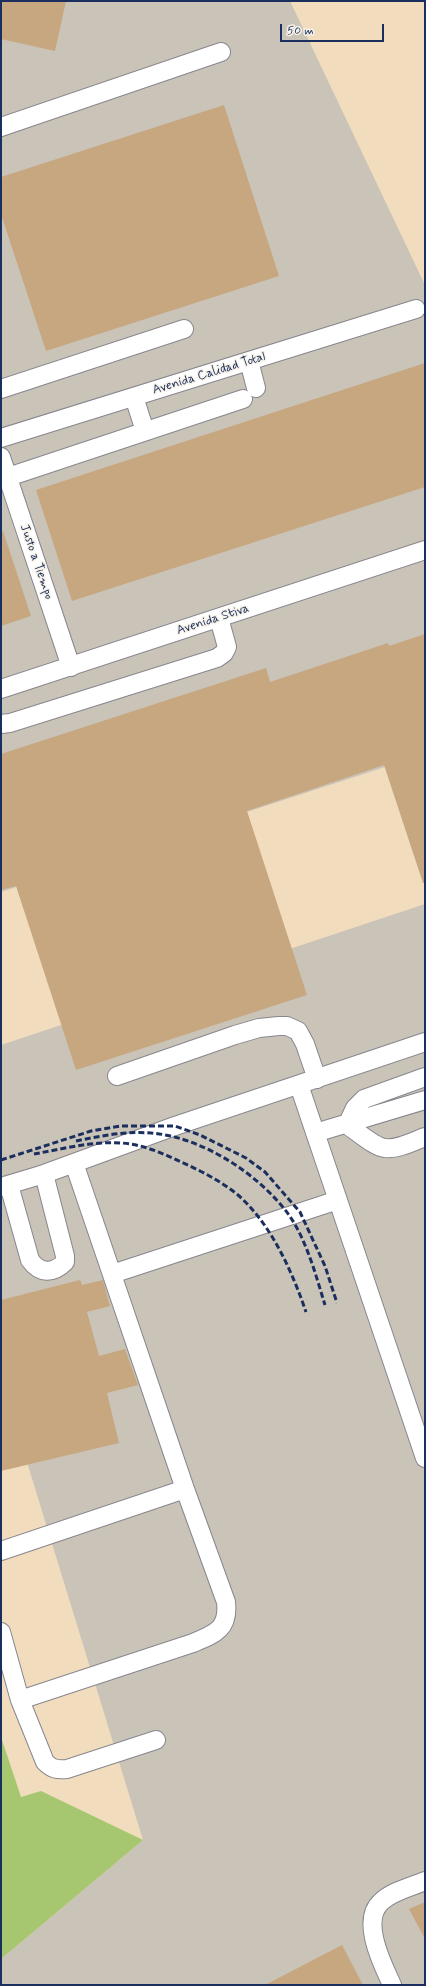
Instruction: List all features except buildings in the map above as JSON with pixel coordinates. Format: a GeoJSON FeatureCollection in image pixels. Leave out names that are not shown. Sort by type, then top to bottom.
{"type":"FeatureCollection","features":[{"type":"Feature","properties":{"kind":"street"},"geometry":{"type":"LineString","coordinates":[[1,128],[221,52]]}},
{"type":"Feature","properties":{"kind":"street","name":"Avenida Calidad Total"},"geometry":{"type":"LineString","coordinates":[[1,438],[416,309]]}},
{"type":"Feature","properties":{"kind":"street"},"geometry":{"type":"LineString","coordinates":[[1,389],[184,329]]}},
{"type":"Feature","properties":{"kind":"street"},"geometry":{"type":"LineString","coordinates":[[8,477],[145,431],[250,393],[249,361]]}},
{"type":"Feature","properties":{"kind":"street"},"geometry":{"type":"LineString","coordinates":[[134,397],[145,431]]}},
{"type":"Feature","properties":{"kind":"street","name":"Justo a Tiempo"},"geometry":{"type":"LineString","coordinates":[[1,457],[71,667]]}},
{"type":"Feature","properties":{"kind":"street","name":"Avenida Stiva"},"geometry":{"type":"LineString","coordinates":[[1,689],[425,550]]}},
{"type":"Feature","properties":{"kind":"street"},"geometry":{"type":"LineString","coordinates":[[1,724],[10,723],[217,658],[224,653],[227,647],[219,618]]}},
{"type":"Feature","properties":{"kind":"street"},"geometry":{"type":"LineString","coordinates":[[117,1076],[235,1035],[259,1028],[287,1026],[298,1031],[305,1044],[317,1079]]}},
{"type":"Feature","properties":{"kind":"street"},"geometry":{"type":"LineString","coordinates":[[44,1174],[65,1256],[65,1262],[53,1270],[44,1271],[36,1268],[30,1260],[5,1186],[44,1174],[176,1126],[425,1042]]}},
{"type":"Feature","properties":{"kind":"street"},"geometry":{"type":"LineString","coordinates":[[347,1125],[354,1108],[364,1099],[425,1077]]}},
{"type":"Feature","properties":{"kind":"street"},"geometry":{"type":"LineString","coordinates":[[299,1085],[338,1200],[418,1414],[425,1458]]}},
{"type":"Feature","properties":{"kind":"street"},"geometry":{"type":"LineString","coordinates":[[315,1133],[347,1125],[425,1100]]}},
{"type":"Feature","properties":{"kind":"street"},"geometry":{"type":"LineString","coordinates":[[347,1125],[378,1146],[385,1148],[395,1148],[425,1137]]}},
{"type":"Feature","properties":{"kind":"street"},"geometry":{"type":"LineString","coordinates":[[20,1700],[193,1643],[220,1629],[226,1620],[226,1602],[184,1489],[74,1163]]}},
{"type":"Feature","properties":{"kind":"street"},"geometry":{"type":"LineString","coordinates":[[112,1274],[338,1200]]}},
{"type":"Feature","properties":{"kind":"street"},"geometry":{"type":"LineString","coordinates":[[1,1551],[184,1489]]}},
{"type":"Feature","properties":{"kind":"street"},"geometry":{"type":"LineString","coordinates":[[1,1632],[20,1700],[45,1762],[50,1767],[58,1770],[66,1769],[156,1740]]}},
{"type":"Feature","properties":{"kind":"street"},"geometry":{"type":"LineString","coordinates":[[392,1985],[374,1941],[372,1923],[374,1912],[379,1903],[385,1898],[425,1881]]}},
{"type":"Feature","properties":{"kind":"shaded area"},"geometry":{"type":"Polygon","coordinates":[[[1,1],[290,1],[425,285],[425,754],[1,892],[1,1]]]}},
{"type":"Feature","properties":{"kind":"shaded area"},"geometry":{"type":"Polygon","coordinates":[[[425,904],[425,1985],[1,1985],[1,1959],[143,1840],[11,1410],[1,1413],[1,1045],[425,904]]]}},
{"type":"Feature","properties":{"kind":"green space"},"geometry":{"type":"Polygon","coordinates":[[[1,1737],[21,1797],[41,1791],[143,1840],[1,1959],[1,1737]]]}},
{"type":"Feature","properties":{"kind":"railway"},"geometry":{"type":"LineString","coordinates":[[1,1160],[91,1131],[121,1126],[175,1126],[200,1135],[246,1158],[265,1172],[300,1212],[325,1266],[337,1303]]}},
{"type":"Feature","properties":{"kind":"railway"},"geometry":{"type":"LineString","coordinates":[[76,1141],[123,1133],[151,1133],[170,1136],[190,1142],[228,1160],[262,1185],[289,1215],[306,1247],[325,1305]]}},
{"type":"Feature","properties":{"kind":"railway"},"geometry":{"type":"LineString","coordinates":[[34,1154],[88,1144],[129,1144],[159,1152],[188,1165],[225,1185],[250,1207],[270,1234],[294,1280],[306,1312]]}}]}
